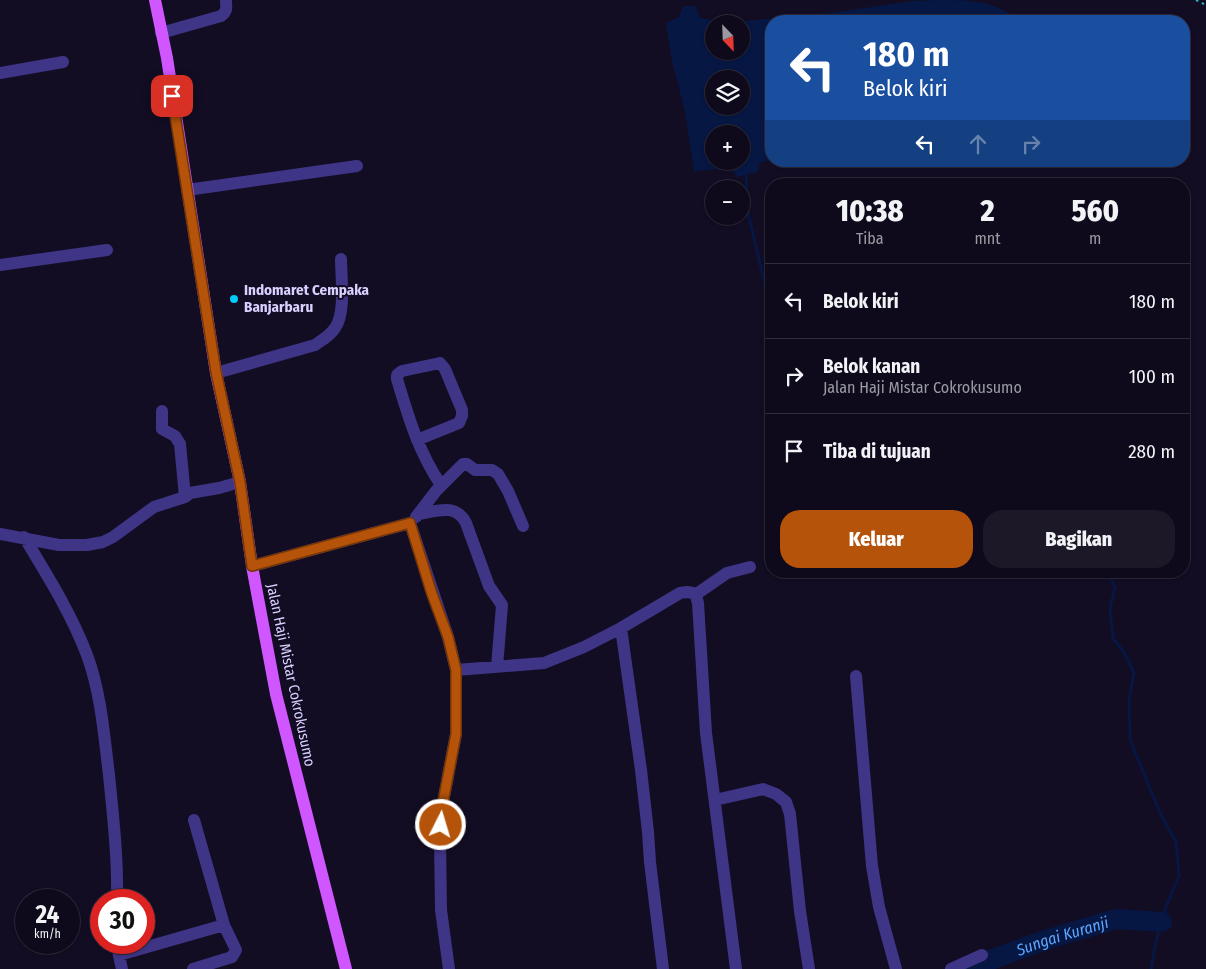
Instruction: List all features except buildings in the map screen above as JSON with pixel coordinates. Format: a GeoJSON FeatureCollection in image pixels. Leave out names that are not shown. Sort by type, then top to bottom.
{"type":"FeatureCollection","features":[{"type":"Feature","properties":{"kind":"main road","name":"Jalan Haji Mistar Cokrokusumo"},"geometry":{"type":"LineString","coordinates":[[155,0],[162,33],[216,372],[240,482],[252,566],[276,694],[346,969]]}},
{"type":"Feature","properties":{"kind":"street"},"geometry":{"type":"LineString","coordinates":[[162,33],[221,16],[227,8],[226,0]]}},
{"type":"Feature","properties":{"kind":"street"},"geometry":{"type":"LineString","coordinates":[[0,73],[63,62]]}},
{"type":"Feature","properties":{"kind":"street"},"geometry":{"type":"LineString","coordinates":[[187,190],[357,166]]}},
{"type":"Feature","properties":{"kind":"street"},"geometry":{"type":"LineString","coordinates":[[0,265],[107,250]]}},
{"type":"Feature","properties":{"kind":"street"},"geometry":{"type":"LineString","coordinates":[[216,372],[314,345],[326,338],[336,327],[341,314],[342,259]]}},
{"type":"Feature","properties":{"kind":"street"},"geometry":{"type":"LineString","coordinates":[[417,440],[459,423],[462,416],[462,410],[446,369],[440,363],[402,371],[397,375],[397,379],[417,440],[425,460],[441,486]]}},
{"type":"Feature","properties":{"kind":"street"},"geometry":{"type":"LineString","coordinates":[[162,411],[162,429],[175,436],[180,444],[185,497]]}},
{"type":"Feature","properties":{"kind":"street"},"geometry":{"type":"LineString","coordinates":[[415,518],[441,486],[463,464],[470,465],[475,470],[495,471],[508,491],[522,526]]}},
{"type":"Feature","properties":{"kind":"street"},"geometry":{"type":"LineString","coordinates":[[0,534],[59,545],[86,546],[103,542],[154,507],[185,497],[190,493],[240,482]]}},
{"type":"Feature","properties":{"kind":"street"},"geometry":{"type":"LineString","coordinates":[[252,566],[415,518],[453,510],[464,518],[489,586],[501,602],[497,667]]}},
{"type":"Feature","properties":{"kind":"street"},"geometry":{"type":"LineString","coordinates":[[415,518],[432,594],[448,637],[456,670],[456,734],[444,797],[440,838],[441,910],[449,969]]}},
{"type":"Feature","properties":{"kind":"street"},"geometry":{"type":"LineString","coordinates":[[24,537],[73,624],[88,657],[94,678],[103,723],[114,826],[117,889]]}},
{"type":"Feature","properties":{"kind":"street"},"geometry":{"type":"LineString","coordinates":[[695,595],[727,573],[750,567]]}},
{"type":"Feature","properties":{"kind":"street"},"geometry":{"type":"LineString","coordinates":[[456,670],[544,663],[584,647],[622,628],[680,593],[687,592],[695,595],[698,603],[700,624],[706,733],[736,969]]}},
{"type":"Feature","properties":{"kind":"street"},"geometry":{"type":"LineString","coordinates":[[622,628],[642,770],[650,862],[663,969]]}},
{"type":"Feature","properties":{"kind":"street"},"geometry":{"type":"LineString","coordinates":[[856,676],[872,866],[879,907],[896,969]]}},
{"type":"Feature","properties":{"kind":"street"},"geometry":{"type":"LineString","coordinates":[[715,800],[762,789],[776,794],[786,802],[790,814],[800,911],[810,969]]}},
{"type":"Feature","properties":{"kind":"street"},"geometry":{"type":"LineString","coordinates":[[193,969],[234,956],[236,950],[224,925],[194,820]]}},
{"type":"Feature","properties":{"kind":"street"},"geometry":{"type":"LineString","coordinates":[[155,941],[224,925]]}},
{"type":"Feature","properties":{"kind":"street"},"geometry":{"type":"LineString","coordinates":[[119,954],[122,969]]}},
{"type":"Feature","properties":{"kind":"street"},"geometry":{"type":"LineString","coordinates":[[951,969],[982,955]]}},
{"type":"Feature","properties":{"kind":"path"},"geometry":{"type":"LineString","coordinates":[[1196,0],[1206,4]]}},
{"type":"Feature","properties":{"kind":"water"},"geometry":{"type":"Polygon","coordinates":[[[950,0],[971,1],[991,5],[1011,15],[809,15],[913,1],[950,0]]]}},
{"type":"Feature","properties":{"kind":"water"},"geometry":{"type":"Polygon","coordinates":[[[683,6],[696,6],[700,18],[705,19],[705,60],[750,60],[750,21],[765,19],[765,161],[760,162],[758,172],[737,177],[732,170],[750,170],[750,125],[705,125],[706,170],[694,171],[685,112],[672,61],[666,23],[679,17],[683,6]]]}},
{"type":"Feature","properties":{"kind":"waterway"},"geometry":{"type":"LineString","coordinates":[[746,175],[748,213],[765,285]]}},
{"type":"Feature","properties":{"kind":"waterway"},"geometry":{"type":"LineString","coordinates":[[1111,578],[1115,587],[1110,609],[1113,638],[1125,654],[1134,673],[1129,700],[1130,740],[1161,815],[1176,842],[1179,876],[1166,907],[1156,941],[1151,969]]}},
{"type":"Feature","properties":{"kind":"waterway","name":"Sungai Kuranji"},"geometry":{"type":"LineString","coordinates":[[966,969],[1045,940],[1116,919],[1162,922]]}},
{"type":"Feature","properties":{"kind":"place","name":"Indomaret Cempaka Banjarbaru"},"geometry":{"type":"Point","coordinates":[234,299]}},
{"type":"Feature","properties":{"kind":"route"},"geometry":{"type":"LineString","coordinates":[[172,96],[216,372],[240,482],[245,528],[252,566],[410,523],[432,594],[448,637],[456,670],[456,734],[444,797],[441,825]]}}]}
